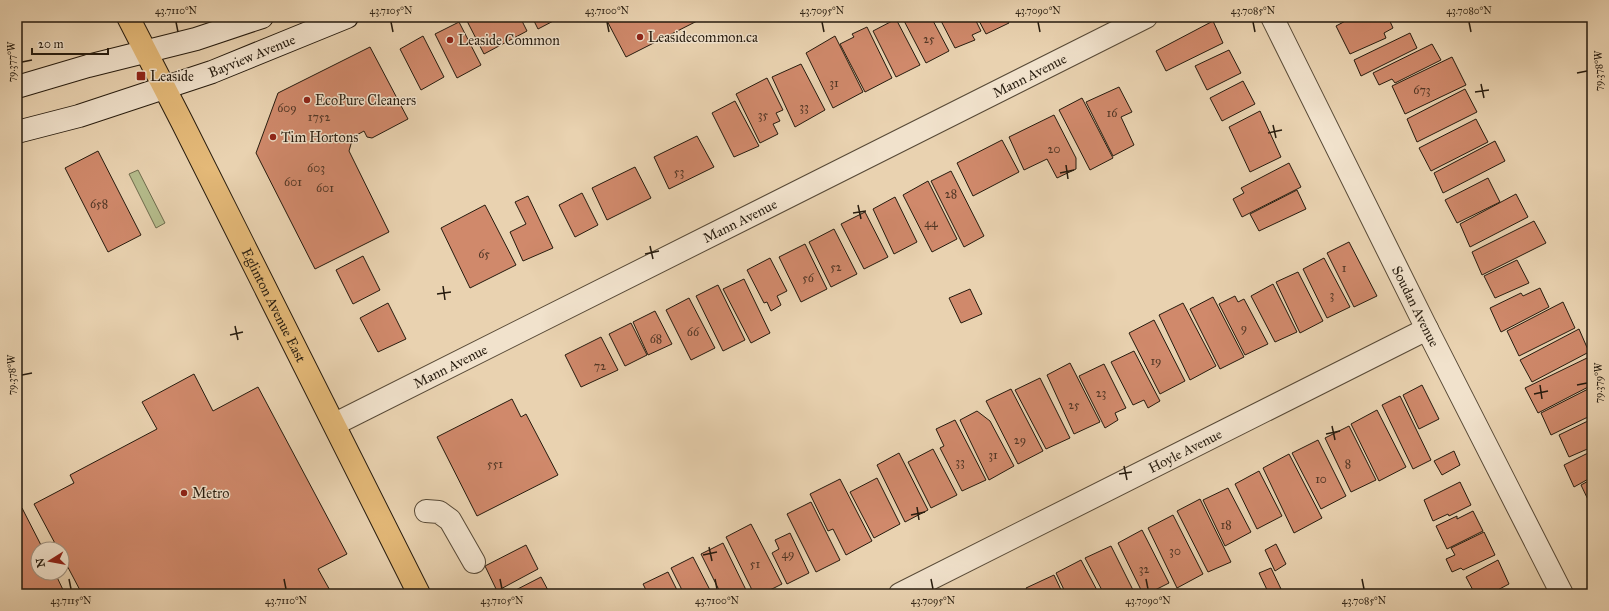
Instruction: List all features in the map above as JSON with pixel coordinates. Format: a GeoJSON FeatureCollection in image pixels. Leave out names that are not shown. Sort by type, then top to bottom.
{"type":"FeatureCollection","features":[{"type":"Feature","properties":{"kind":"main road","name":"Eglinton Avenue East"},"geometry":{"type":"LineString","coordinates":[[128,17],[335,424],[419,594]]}},
{"type":"Feature","properties":{"kind":"street"},"geometry":{"type":"LineString","coordinates":[[17,87],[56,74],[196,39],[262,17]]}},
{"type":"Feature","properties":{"kind":"street","name":"Bayview Avenue"},"geometry":{"type":"LineString","coordinates":[[17,132],[79,116],[212,72],[347,17]]}},
{"type":"Feature","properties":{"kind":"street","name":"Mann Avenue"},"geometry":{"type":"LineString","coordinates":[[335,424],[1146,17]]}},
{"type":"Feature","properties":{"kind":"street","name":"Soudan Avenue"},"geometry":{"type":"LineString","coordinates":[[1272,17],[1427,329],[1562,594]]}},
{"type":"Feature","properties":{"kind":"street","name":"Hoyle Avenue"},"geometry":{"type":"LineString","coordinates":[[900,594],[1427,329]]}},
{"type":"Feature","properties":{"kind":"street"},"geometry":{"type":"LineString","coordinates":[[426,511],[439,512],[450,520],[474,562]]}},
{"type":"Feature","properties":{"kind":"green space"},"geometry":{"type":"Polygon","coordinates":[[[138,170],[165,223],[156,228],[129,174],[138,170]]]}},
{"type":"Feature","properties":{"kind":"building"},"geometry":{"type":"Polygon","coordinates":[[[474,17],[520,17],[527,31],[484,54],[467,21],[474,17]]]}},
{"type":"Feature","properties":{"kind":"building"},"geometry":{"type":"Polygon","coordinates":[[[532,17],[561,17],[538,29],[532,17]]]}},
{"type":"Feature","properties":{"kind":"building","name":"Leasidecommon.ca"},"geometry":{"type":"Polygon","coordinates":[[[605,17],[705,17],[626,57],[605,17]]]}},
{"type":"Feature","properties":{"kind":"building"},"geometry":{"type":"Polygon","coordinates":[[[902,17],[931,17],[949,51],[926,63],[902,17]]]}},
{"type":"Feature","properties":{"kind":"building"},"geometry":{"type":"Polygon","coordinates":[[[939,17],[974,17],[981,31],[972,35],[975,40],[955,48],[939,17]]]}},
{"type":"Feature","properties":{"kind":"building"},"geometry":{"type":"Polygon","coordinates":[[[977,17],[1006,17],[1009,23],[986,34],[977,17]]]}},
{"type":"Feature","properties":{"kind":"building"},"geometry":{"type":"Polygon","coordinates":[[[1353,17],[1388,17],[1393,28],[1384,33],[1386,38],[1350,54],[1336,26],[1353,17]]]}},
{"type":"Feature","properties":{"kind":"building"},"geometry":{"type":"Polygon","coordinates":[[[896,19],[920,65],[896,77],[873,31],[896,19]]]}},
{"type":"Feature","properties":{"kind":"building"},"geometry":{"type":"Polygon","coordinates":[[[1213,21],[1223,43],[1166,71],[1156,51],[1213,21]]]}},
{"type":"Feature","properties":{"kind":"building"},"geometry":{"type":"Polygon","coordinates":[[[459,22],[481,65],[457,78],[435,34],[459,22]]]}},
{"type":"Feature","properties":{"kind":"building"},"geometry":{"type":"Polygon","coordinates":[[[867,27],[892,78],[865,92],[840,44],[854,37],[852,34],[867,27]]]}},
{"type":"Feature","properties":{"kind":"building"},"geometry":{"type":"Polygon","coordinates":[[[1410,33],[1417,48],[1361,76],[1354,60],[1410,33]]]}},
{"type":"Feature","properties":{"kind":"building"},"geometry":{"type":"Polygon","coordinates":[[[423,36],[444,77],[421,90],[400,49],[423,36]]]}},
{"type":"Feature","properties":{"kind":"building"},"geometry":{"type":"Polygon","coordinates":[[[835,36],[863,92],[833,108],[806,53],[835,36]]]}},
{"type":"Feature","properties":{"kind":"building"},"geometry":{"type":"Polygon","coordinates":[[[1432,44],[1441,60],[1395,83],[1392,79],[1379,85],[1373,73],[1432,44]]]}},
{"type":"Feature","properties":{"kind":"building"},"geometry":{"type":"Polygon","coordinates":[[[370,47],[408,119],[372,138],[367,137],[364,131],[353,137],[349,151],[389,232],[315,269],[256,153],[278,93],[370,47]]]}},
{"type":"Feature","properties":{"kind":"building"},"geometry":{"type":"Polygon","coordinates":[[[1229,50],[1241,73],[1207,90],[1195,66],[1229,50]]]}},
{"type":"Feature","properties":{"kind":"building"},"geometry":{"type":"Polygon","coordinates":[[[1452,57],[1466,85],[1405,114],[1392,86],[1452,57]]]}},
{"type":"Feature","properties":{"kind":"building"},"geometry":{"type":"Polygon","coordinates":[[[801,64],[825,110],[795,127],[772,77],[801,64]]]}},
{"type":"Feature","properties":{"kind":"building"},"geometry":{"type":"Polygon","coordinates":[[[767,78],[783,110],[776,113],[780,121],[773,124],[778,134],[760,143],[736,94],[767,78]]]}},
{"type":"Feature","properties":{"kind":"building"},"geometry":{"type":"Polygon","coordinates":[[[1243,81],[1255,104],[1222,121],[1210,98],[1243,81]]]}},
{"type":"Feature","properties":{"kind":"building"},"geometry":{"type":"Polygon","coordinates":[[[1119,87],[1132,112],[1121,117],[1134,145],[1113,156],[1086,102],[1119,87]]]}},
{"type":"Feature","properties":{"kind":"building"},"geometry":{"type":"Polygon","coordinates":[[[1465,89],[1477,112],[1417,142],[1407,119],[1465,89]]]}},
{"type":"Feature","properties":{"kind":"building"},"geometry":{"type":"Polygon","coordinates":[[[1082,98],[1113,158],[1090,170],[1059,110],[1082,98]]]}},
{"type":"Feature","properties":{"kind":"building"},"geometry":{"type":"Polygon","coordinates":[[[735,101],[759,146],[734,157],[712,113],[735,101]]]}},
{"type":"Feature","properties":{"kind":"building"},"geometry":{"type":"Polygon","coordinates":[[[1260,111],[1281,157],[1250,172],[1229,127],[1260,111]]]}},
{"type":"Feature","properties":{"kind":"building"},"geometry":{"type":"Polygon","coordinates":[[[1054,115],[1076,158],[1076,169],[1057,178],[1047,159],[1024,170],[1009,137],[1054,115]]]}},
{"type":"Feature","properties":{"kind":"building"},"geometry":{"type":"Polygon","coordinates":[[[1476,119],[1488,142],[1431,171],[1419,148],[1476,119]]]}},
{"type":"Feature","properties":{"kind":"building"},"geometry":{"type":"Polygon","coordinates":[[[697,136],[714,167],[669,189],[654,157],[697,136]]]}},
{"type":"Feature","properties":{"kind":"building"},"geometry":{"type":"Polygon","coordinates":[[[1002,140],[1019,172],[973,196],[957,163],[1002,140]]]}},
{"type":"Feature","properties":{"kind":"building"},"geometry":{"type":"Polygon","coordinates":[[[1495,141],[1505,161],[1443,193],[1434,173],[1495,141]]]}},
{"type":"Feature","properties":{"kind":"building"},"geometry":{"type":"Polygon","coordinates":[[[98,151],[141,235],[108,252],[65,168],[98,151]]]}},
{"type":"Feature","properties":{"kind":"building"},"geometry":{"type":"Polygon","coordinates":[[[1289,163],[1301,187],[1242,217],[1233,199],[1244,193],[1241,188],[1289,163]]]}},
{"type":"Feature","properties":{"kind":"building"},"geometry":{"type":"Polygon","coordinates":[[[635,167],[651,198],[607,220],[592,188],[635,167]]]}},
{"type":"Feature","properties":{"kind":"building"},"geometry":{"type":"Polygon","coordinates":[[[951,171],[984,236],[964,247],[931,181],[951,171]]]}},
{"type":"Feature","properties":{"kind":"building"},"geometry":{"type":"Polygon","coordinates":[[[1488,178],[1500,202],[1457,223],[1445,200],[1488,178]]]}},
{"type":"Feature","properties":{"kind":"building"},"geometry":{"type":"Polygon","coordinates":[[[928,181],[957,239],[932,252],[903,195],[928,181]]]}},
{"type":"Feature","properties":{"kind":"building"},"geometry":{"type":"Polygon","coordinates":[[[1297,190],[1306,209],[1259,231],[1250,214],[1297,190]]]}},
{"type":"Feature","properties":{"kind":"building"},"geometry":{"type":"Polygon","coordinates":[[[582,193],[598,225],[575,237],[559,205],[582,193]]]}},
{"type":"Feature","properties":{"kind":"building"},"geometry":{"type":"Polygon","coordinates":[[[1516,194],[1528,217],[1470,247],[1460,224],[1516,194]]]}},
{"type":"Feature","properties":{"kind":"building"},"geometry":{"type":"Polygon","coordinates":[[[528,196],[553,248],[523,261],[510,232],[526,224],[515,202],[528,196]]]}},
{"type":"Feature","properties":{"kind":"building"},"geometry":{"type":"Polygon","coordinates":[[[895,197],[917,242],[894,254],[873,209],[895,197]]]}},
{"type":"Feature","properties":{"kind":"building"},"geometry":{"type":"Polygon","coordinates":[[[485,205],[516,265],[470,288],[441,228],[485,205]]]}},
{"type":"Feature","properties":{"kind":"building"},"geometry":{"type":"Polygon","coordinates":[[[865,212],[888,257],[864,269],[841,224],[865,212]]]}},
{"type":"Feature","properties":{"kind":"building"},"geometry":{"type":"Polygon","coordinates":[[[1534,221],[1546,243],[1482,275],[1472,252],[1534,221]]]}},
{"type":"Feature","properties":{"kind":"building"},"geometry":{"type":"Polygon","coordinates":[[[834,229],[857,274],[831,287],[809,242],[834,229]]]}},
{"type":"Feature","properties":{"kind":"building"},"geometry":{"type":"Polygon","coordinates":[[[1349,242],[1377,296],[1354,307],[1327,253],[1349,242]]]}},
{"type":"Feature","properties":{"kind":"building"},"geometry":{"type":"Polygon","coordinates":[[[805,244],[827,289],[801,302],[779,257],[805,244]]]}},
{"type":"Feature","properties":{"kind":"building"},"geometry":{"type":"Polygon","coordinates":[[[363,256],[380,290],[353,304],[336,270],[363,256]]]}},
{"type":"Feature","properties":{"kind":"building"},"geometry":{"type":"Polygon","coordinates":[[[770,258],[787,291],[777,296],[781,305],[771,311],[767,302],[764,303],[747,270],[770,258]]]}},
{"type":"Feature","properties":{"kind":"building"},"geometry":{"type":"Polygon","coordinates":[[[1324,258],[1350,307],[1327,318],[1303,269],[1324,258]]]}},
{"type":"Feature","properties":{"kind":"building"},"geometry":{"type":"Polygon","coordinates":[[[1517,260],[1529,283],[1495,298],[1484,276],[1517,260]]]}},
{"type":"Feature","properties":{"kind":"building"},"geometry":{"type":"Polygon","coordinates":[[[1298,272],[1323,321],[1300,333],[1276,282],[1298,272]]]}},
{"type":"Feature","properties":{"kind":"building"},"geometry":{"type":"Polygon","coordinates":[[[744,279],[770,333],[751,343],[723,289],[744,279]]]}},
{"type":"Feature","properties":{"kind":"building"},"geometry":{"type":"Polygon","coordinates":[[[1273,284],[1297,332],[1275,342],[1251,296],[1273,284]]]}},
{"type":"Feature","properties":{"kind":"building"},"geometry":{"type":"Polygon","coordinates":[[[718,285],[745,340],[723,351],[696,296],[718,285]]]}},
{"type":"Feature","properties":{"kind":"building"},"geometry":{"type":"Polygon","coordinates":[[[1540,288],[1549,307],[1501,332],[1490,308],[1521,293],[1523,296],[1540,288]]]}},
{"type":"Feature","properties":{"kind":"building"},"geometry":{"type":"Polygon","coordinates":[[[970,289],[982,314],[961,323],[949,298],[970,289]]]}},
{"type":"Feature","properties":{"kind":"building"},"geometry":{"type":"Polygon","coordinates":[[[1235,296],[1238,302],[1244,299],[1268,344],[1245,355],[1219,304],[1235,296]]]}},
{"type":"Feature","properties":{"kind":"building"},"geometry":{"type":"Polygon","coordinates":[[[1213,297],[1244,357],[1220,369],[1190,309],[1213,297]]]}},
{"type":"Feature","properties":{"kind":"building"},"geometry":{"type":"Polygon","coordinates":[[[689,298],[715,348],[691,360],[666,310],[689,298]]]}},
{"type":"Feature","properties":{"kind":"building"},"geometry":{"type":"Polygon","coordinates":[[[1563,302],[1575,328],[1519,356],[1507,331],[1563,302]]]}},
{"type":"Feature","properties":{"kind":"building"},"geometry":{"type":"Polygon","coordinates":[[[388,303],[406,339],[378,352],[360,318],[388,303]]]}},
{"type":"Feature","properties":{"kind":"building"},"geometry":{"type":"Polygon","coordinates":[[[1183,303],[1216,366],[1190,380],[1159,315],[1183,303]]]}},
{"type":"Feature","properties":{"kind":"building"},"geometry":{"type":"Polygon","coordinates":[[[655,311],[672,344],[648,355],[633,322],[655,311]]]}},
{"type":"Feature","properties":{"kind":"building"},"geometry":{"type":"Polygon","coordinates":[[[1154,320],[1185,381],[1160,394],[1129,333],[1154,320]]]}},
{"type":"Feature","properties":{"kind":"building"},"geometry":{"type":"Polygon","coordinates":[[[631,323],[647,355],[625,366],[609,334],[631,323]]]}},
{"type":"Feature","properties":{"kind":"building"},"geometry":{"type":"Polygon","coordinates":[[[1579,329],[1589,352],[1532,382],[1520,360],[1579,329]]]}},
{"type":"Feature","properties":{"kind":"building"},"geometry":{"type":"Polygon","coordinates":[[[601,337],[618,370],[581,387],[565,355],[601,337]]]}},
{"type":"Feature","properties":{"kind":"building"},"geometry":{"type":"Polygon","coordinates":[[[1134,351],[1160,401],[1148,408],[1144,400],[1133,405],[1111,362],[1134,351]]]}},
{"type":"Feature","properties":{"kind":"building"},"geometry":{"type":"Polygon","coordinates":[[[1587,358],[1592,368],[1592,385],[1538,413],[1525,388],[1587,358]]]}},
{"type":"Feature","properties":{"kind":"building"},"geometry":{"type":"Polygon","coordinates":[[[1070,363],[1100,422],[1074,434],[1047,375],[1070,363]]]}},
{"type":"Feature","properties":{"kind":"building"},"geometry":{"type":"Polygon","coordinates":[[[1104,364],[1126,408],[1115,413],[1118,420],[1105,428],[1079,376],[1104,364]]]}},
{"type":"Feature","properties":{"kind":"building","name":"Metro"},"geometry":{"type":"Polygon","coordinates":[[[194,374],[213,411],[258,387],[347,554],[318,569],[332,594],[82,594],[70,571],[70,541],[54,541],[34,504],[74,483],[70,475],[157,429],[142,402],[194,374]]]}},
{"type":"Feature","properties":{"kind":"building"},"geometry":{"type":"Polygon","coordinates":[[[1040,378],[1070,438],[1046,449],[1015,390],[1040,378]]]}},
{"type":"Feature","properties":{"kind":"building"},"geometry":{"type":"Polygon","coordinates":[[[1422,385],[1439,419],[1419,429],[1403,395],[1422,385]]]}},
{"type":"Feature","properties":{"kind":"building"},"geometry":{"type":"Polygon","coordinates":[[[1592,387],[1592,415],[1551,435],[1541,413],[1592,387]]]}},
{"type":"Feature","properties":{"kind":"building"},"geometry":{"type":"Polygon","coordinates":[[[1011,389],[1043,451],[1018,464],[986,401],[1011,389]]]}},
{"type":"Feature","properties":{"kind":"building"},"geometry":{"type":"Polygon","coordinates":[[[1400,396],[1431,460],[1413,469],[1382,405],[1400,396]]]}},
{"type":"Feature","properties":{"kind":"building"},"geometry":{"type":"Polygon","coordinates":[[[512,399],[521,417],[526,414],[558,475],[477,516],[437,437],[512,399]]]}},
{"type":"Feature","properties":{"kind":"building"},"geometry":{"type":"Polygon","coordinates":[[[1377,410],[1406,467],[1379,481],[1351,424],[1377,410]]]}},
{"type":"Feature","properties":{"kind":"building"},"geometry":{"type":"Polygon","coordinates":[[[977,411],[990,421],[1014,466],[989,480],[960,420],[977,411]]]}},
{"type":"Feature","properties":{"kind":"building"},"geometry":{"type":"Polygon","coordinates":[[[1592,419],[1592,447],[1569,457],[1559,435],[1592,419]]]}},
{"type":"Feature","properties":{"kind":"building"},"geometry":{"type":"Polygon","coordinates":[[[955,420],[986,480],[962,491],[940,448],[944,446],[936,429],[955,420]]]}},
{"type":"Feature","properties":{"kind":"building"},"geometry":{"type":"Polygon","coordinates":[[[1349,426],[1376,480],[1351,492],[1325,438],[1349,426]]]}},
{"type":"Feature","properties":{"kind":"building"},"geometry":{"type":"Polygon","coordinates":[[[1318,440],[1346,496],[1321,509],[1292,453],[1318,440]]]}},
{"type":"Feature","properties":{"kind":"building"},"geometry":{"type":"Polygon","coordinates":[[[933,449],[957,495],[931,508],[908,462],[933,449]]]}},
{"type":"Feature","properties":{"kind":"building"},"geometry":{"type":"Polygon","coordinates":[[[1454,451],[1460,465],[1442,475],[1434,461],[1454,451]]]}},
{"type":"Feature","properties":{"kind":"building"},"geometry":{"type":"Polygon","coordinates":[[[1592,451],[1592,477],[1574,487],[1564,465],[1592,451]]]}},
{"type":"Feature","properties":{"kind":"building"},"geometry":{"type":"Polygon","coordinates":[[[899,453],[928,510],[905,522],[877,465],[899,453]]]}},
{"type":"Feature","properties":{"kind":"building"},"geometry":{"type":"Polygon","coordinates":[[[1289,454],[1322,518],[1294,533],[1263,468],[1289,454]]]}},
{"type":"Feature","properties":{"kind":"building"},"geometry":{"type":"Polygon","coordinates":[[[1259,471],[1282,516],[1257,529],[1235,484],[1259,471]]]}},
{"type":"Feature","properties":{"kind":"building"},"geometry":{"type":"Polygon","coordinates":[[[877,478],[900,524],[874,538],[850,492],[877,478]]]}},
{"type":"Feature","properties":{"kind":"building"},"geometry":{"type":"Polygon","coordinates":[[[840,479],[872,541],[846,555],[833,529],[828,531],[810,494],[840,479]]]}},
{"type":"Feature","properties":{"kind":"building"},"geometry":{"type":"Polygon","coordinates":[[[1592,479],[1592,508],[1581,485],[1592,479]]]}},
{"type":"Feature","properties":{"kind":"building"},"geometry":{"type":"Polygon","coordinates":[[[1460,482],[1471,505],[1449,516],[1448,514],[1433,521],[1424,500],[1460,482]]]}},
{"type":"Feature","properties":{"kind":"building"},"geometry":{"type":"Polygon","coordinates":[[[1228,488],[1251,532],[1225,546],[1203,500],[1228,488]]]}},
{"type":"Feature","properties":{"kind":"building"},"geometry":{"type":"Polygon","coordinates":[[[1200,499],[1231,562],[1208,572],[1177,511],[1200,499]]]}},
{"type":"Feature","properties":{"kind":"building"},"geometry":{"type":"Polygon","coordinates":[[[811,502],[840,560],[816,572],[787,514],[811,502]]]}},
{"type":"Feature","properties":{"kind":"building"},"geometry":{"type":"Polygon","coordinates":[[[22,508],[39,541],[30,541],[30,581],[59,581],[65,594],[17,594],[17,510],[22,508]]]}},
{"type":"Feature","properties":{"kind":"building"},"geometry":{"type":"Polygon","coordinates":[[[1473,511],[1483,531],[1447,549],[1436,526],[1457,516],[1457,519],[1473,511]]]}},
{"type":"Feature","properties":{"kind":"building"},"geometry":{"type":"Polygon","coordinates":[[[1173,515],[1203,574],[1177,588],[1148,528],[1173,515]]]}},
{"type":"Feature","properties":{"kind":"building"},"geometry":{"type":"Polygon","coordinates":[[[751,524],[782,584],[762,594],[754,594],[726,537],[751,524]]]}},
{"type":"Feature","properties":{"kind":"building"},"geometry":{"type":"Polygon","coordinates":[[[1142,530],[1169,583],[1147,594],[1143,594],[1118,543],[1142,530]]]}},
{"type":"Feature","properties":{"kind":"building"},"geometry":{"type":"Polygon","coordinates":[[[1484,532],[1495,555],[1463,570],[1461,568],[1452,572],[1446,559],[1455,555],[1451,548],[1484,532]]]}},
{"type":"Feature","properties":{"kind":"building"},"geometry":{"type":"Polygon","coordinates":[[[790,533],[809,573],[787,584],[772,553],[779,549],[775,540],[790,533]]]}},
{"type":"Feature","properties":{"kind":"building"},"geometry":{"type":"Polygon","coordinates":[[[723,543],[748,594],[721,594],[701,554],[723,543]]]}},
{"type":"Feature","properties":{"kind":"building"},"geometry":{"type":"Polygon","coordinates":[[[1276,544],[1286,564],[1275,571],[1265,550],[1276,544]]]}},
{"type":"Feature","properties":{"kind":"building"},"geometry":{"type":"Polygon","coordinates":[[[526,545],[538,569],[497,591],[485,566],[526,545]]]}},
{"type":"Feature","properties":{"kind":"building"},"geometry":{"type":"Polygon","coordinates":[[[1111,546],[1135,594],[1104,594],[1085,558],[1111,546]]]}},
{"type":"Feature","properties":{"kind":"building"},"geometry":{"type":"Polygon","coordinates":[[[693,557],[712,594],[684,594],[671,568],[693,557]]]}},
{"type":"Feature","properties":{"kind":"building"},"geometry":{"type":"Polygon","coordinates":[[[1081,560],[1099,594],[1066,594],[1056,573],[1081,560]]]}},
{"type":"Feature","properties":{"kind":"building"},"geometry":{"type":"Polygon","coordinates":[[[1498,560],[1509,584],[1490,594],[1475,594],[1466,577],[1498,560]]]}},
{"type":"Feature","properties":{"kind":"building"},"geometry":{"type":"Polygon","coordinates":[[[1271,568],[1281,589],[1269,594],[1259,573],[1271,568]]]}},
{"type":"Feature","properties":{"kind":"building"},"geometry":{"type":"Polygon","coordinates":[[[668,572],[679,594],[648,594],[643,584],[668,572]]]}},
{"type":"Feature","properties":{"kind":"building"},"geometry":{"type":"Polygon","coordinates":[[[1054,575],[1063,594],[1029,594],[1026,588],[1054,575]]]}},
{"type":"Feature","properties":{"kind":"building"},"geometry":{"type":"Polygon","coordinates":[[[541,577],[550,594],[508,594],[541,577]]]}},
{"type":"Feature","properties":{"kind":"place","name":"Leasidecommon.ca"},"geometry":{"type":"Point","coordinates":[640,37]}},
{"type":"Feature","properties":{"kind":"place","name":"Leaside Common"},"geometry":{"type":"Point","coordinates":[450,40]}},
{"type":"Feature","properties":{"kind":"place","name":"Leaside"},"geometry":{"type":"Point","coordinates":[141,76]}},
{"type":"Feature","properties":{"kind":"place","name":"EcoPure Cleaners"},"geometry":{"type":"Point","coordinates":[307,100]}},
{"type":"Feature","properties":{"kind":"place","name":"Tim Hortons"},"geometry":{"type":"Point","coordinates":[273,137]}},
{"type":"Feature","properties":{"kind":"place","name":"Metro"},"geometry":{"type":"Point","coordinates":[184,493]}}]}
